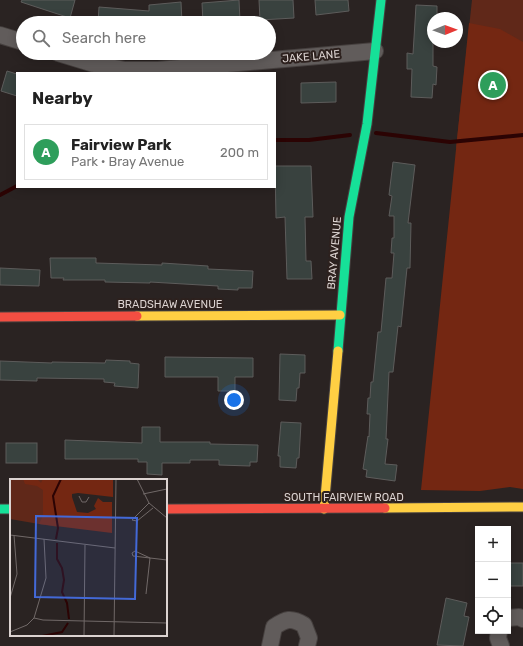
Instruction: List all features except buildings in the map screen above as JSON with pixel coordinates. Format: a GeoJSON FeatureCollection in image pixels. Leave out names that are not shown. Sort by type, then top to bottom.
{"type":"FeatureCollection","features":[{"type":"Feature","properties":{"kind":"street","name":"BRAY AVENUE"},"geometry":{"type":"LineString","coordinates":[[324,509],[349,217],[367,124],[381,0]]}},
{"type":"Feature","properties":{"kind":"street"},"geometry":{"type":"LineString","coordinates":[[0,35],[16,40]]}},
{"type":"Feature","properties":{"kind":"street","name":"JAKE LANE"},"geometry":{"type":"LineString","coordinates":[[276,60],[375,51]]}},
{"type":"Feature","properties":{"kind":"street","name":"JAKE LANE"},"geometry":{"type":"LineString","coordinates":[[81,60],[125,70],[158,70],[272,60]]}},
{"type":"Feature","properties":{"kind":"street","name":"BRADSHAW AVENUE"},"geometry":{"type":"LineString","coordinates":[[0,317],[340,315]]}},
{"type":"Feature","properties":{"kind":"street","name":"SOUTH FAIRVIEW ROAD"},"geometry":{"type":"LineString","coordinates":[[167,509],[523,507]]}},
{"type":"Feature","properties":{"kind":"street"},"geometry":{"type":"LineString","coordinates":[[511,618],[519,617],[523,619]]}},
{"type":"Feature","properties":{"kind":"street"},"geometry":{"type":"LineString","coordinates":[[270,646],[274,627],[284,620],[295,620],[304,625],[309,638],[307,646]]}},
{"type":"Feature","properties":{"kind":"street"},"geometry":{"type":"LineString","coordinates":[[499,634],[498,638],[501,646]]}},
{"type":"Feature","properties":{"kind":"shaded area"},"geometry":{"type":"Polygon","coordinates":[[[472,0],[523,0],[523,150],[456,148],[472,0]]]}},
{"type":"Feature","properties":{"kind":"shaded area"},"geometry":{"type":"Polygon","coordinates":[[[469,23],[500,29],[523,42],[523,489],[510,487],[480,491],[421,490],[469,23]]]}},
{"type":"Feature","properties":{"kind":"waterway"},"geometry":{"type":"LineString","coordinates":[[376,133],[450,142],[523,135]]}},
{"type":"Feature","properties":{"kind":"waterway"},"geometry":{"type":"LineString","coordinates":[[276,140],[309,140],[350,135]]}},
{"type":"Feature","properties":{"kind":"waterway"},"geometry":{"type":"LineString","coordinates":[[0,195],[16,187]]}},
{"type":"Feature","properties":{"kind":"traffic: fast"},"geometry":{"type":"LineString","coordinates":[[338,351],[349,217],[367,124],[381,0]]}},
{"type":"Feature","properties":{"kind":"traffic: fast"},"geometry":{"type":"LineString","coordinates":[[0,509],[10,509]]}},
{"type":"Feature","properties":{"kind":"traffic: slow"},"geometry":{"type":"LineString","coordinates":[[137,316],[340,315]]}},
{"type":"Feature","properties":{"kind":"traffic: slow"},"geometry":{"type":"LineString","coordinates":[[324,509],[338,351]]}},
{"type":"Feature","properties":{"kind":"traffic: slow"},"geometry":{"type":"LineString","coordinates":[[385,508],[523,507]]}},
{"type":"Feature","properties":{"kind":"traffic: jam"},"geometry":{"type":"LineString","coordinates":[[0,317],[137,316]]}},
{"type":"Feature","properties":{"kind":"traffic: jam"},"geometry":{"type":"LineString","coordinates":[[167,509],[385,508]]}},
{"type":"Feature","properties":{"kind":"place","name":"Fairview Park"},"geometry":{"type":"Point","coordinates":[493,85]}}]}
